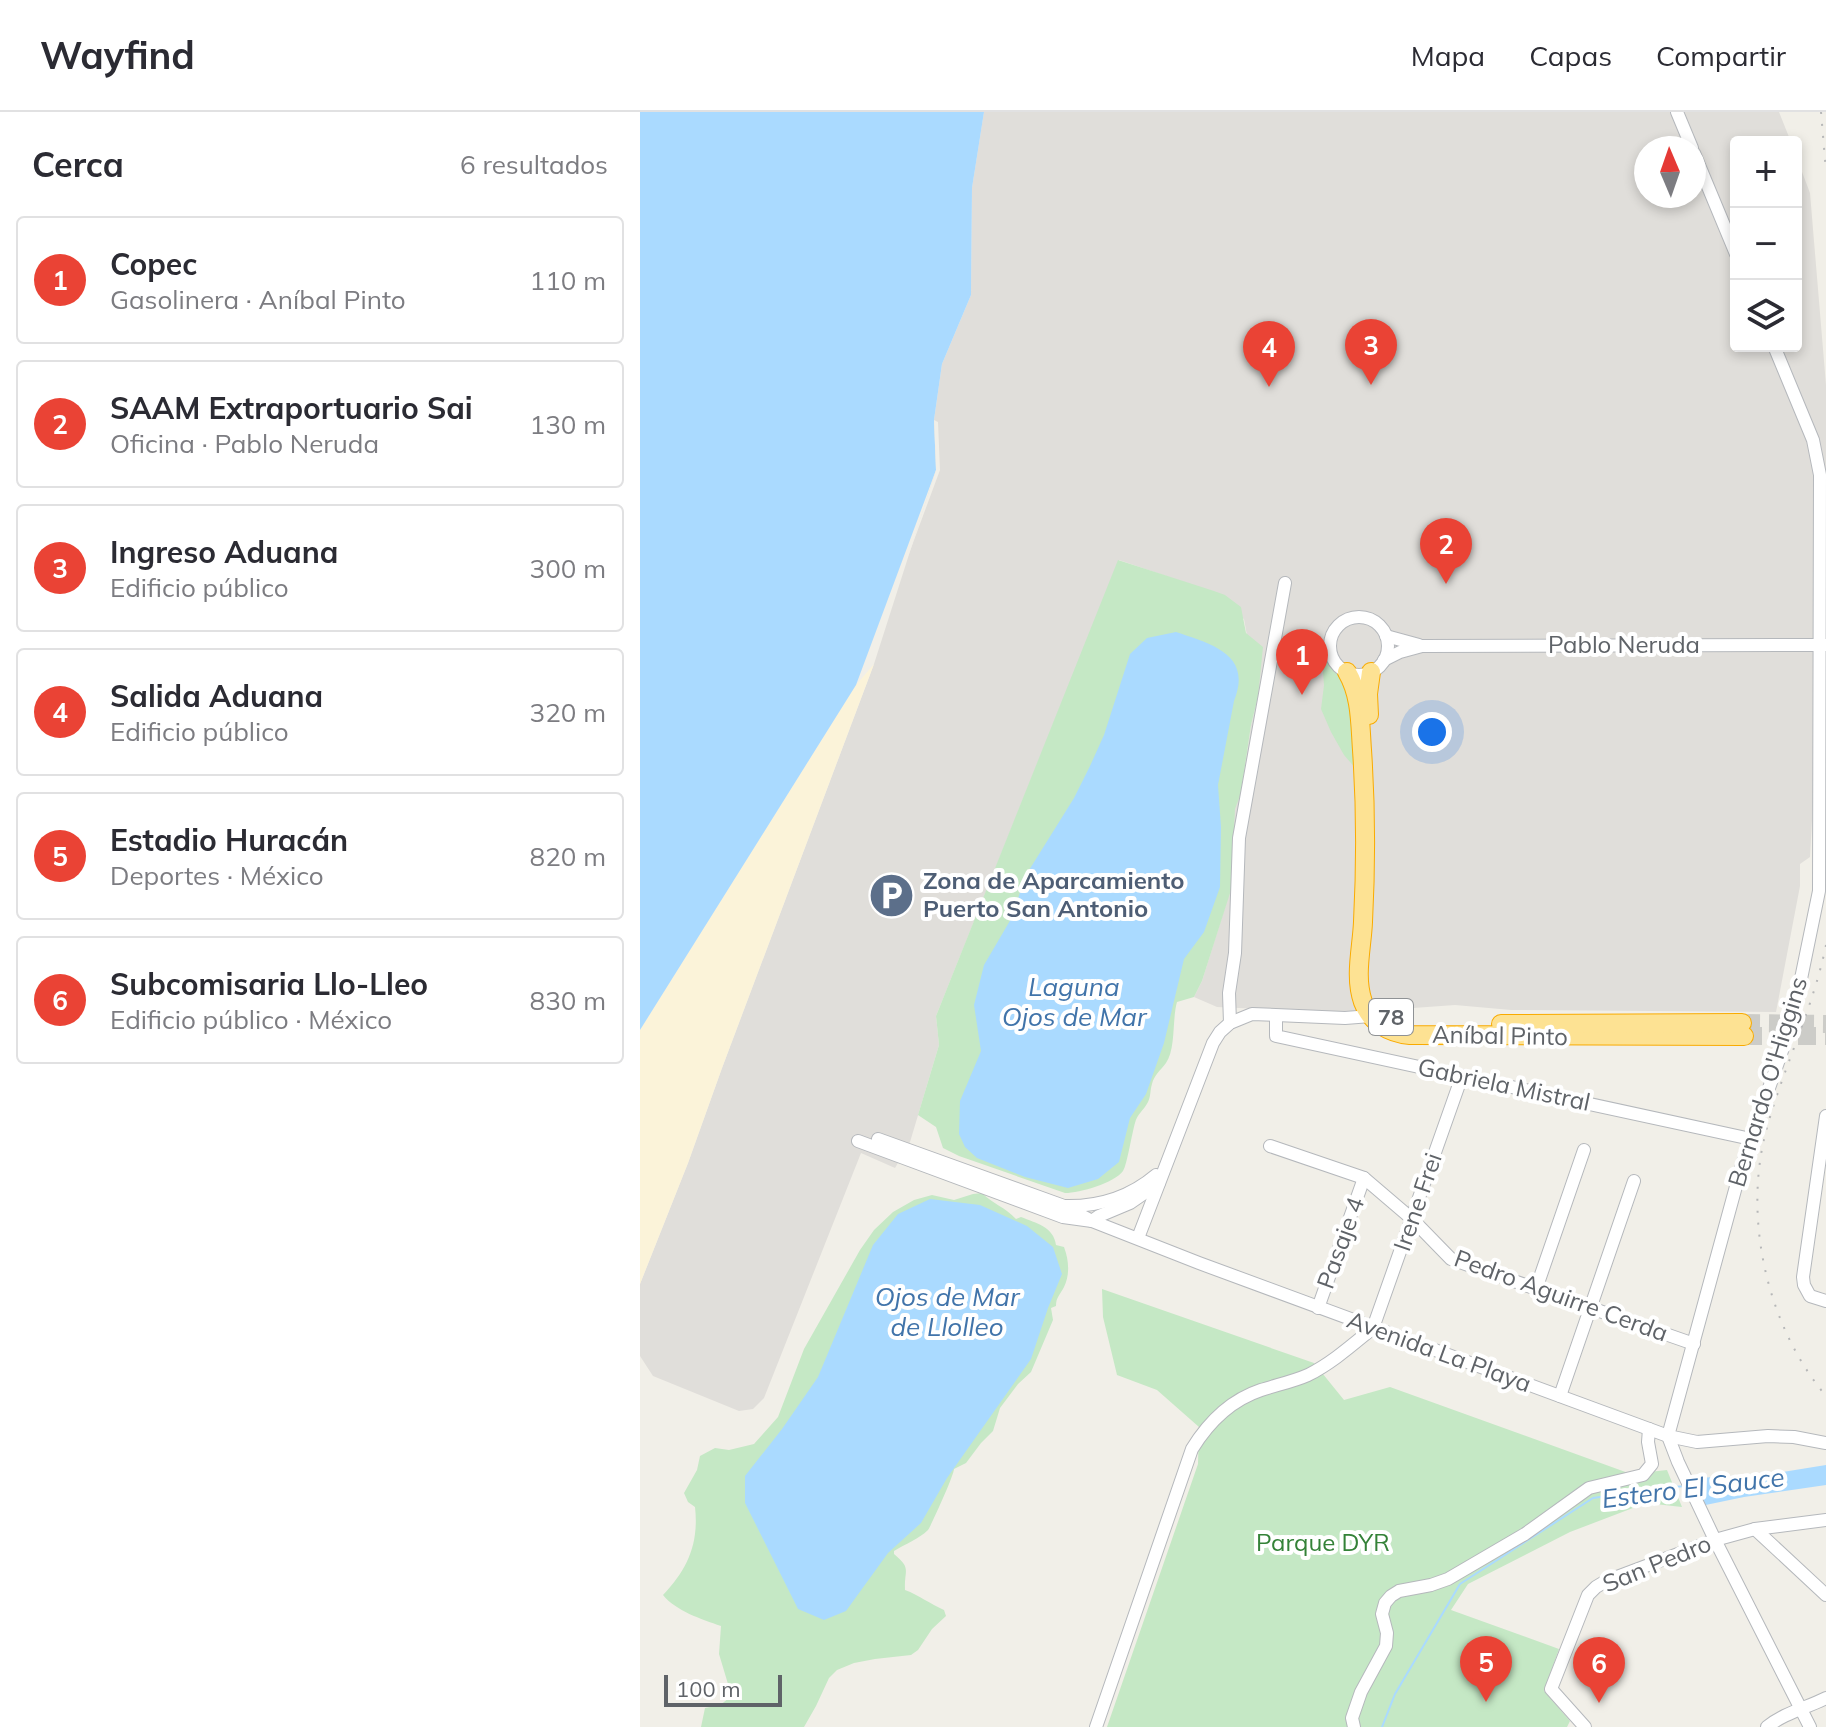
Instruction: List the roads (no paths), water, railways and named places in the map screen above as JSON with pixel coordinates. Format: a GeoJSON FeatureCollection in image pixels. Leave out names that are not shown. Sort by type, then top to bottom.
{"type":"FeatureCollection","features":[{"type":"Feature","properties":{"kind":"highway","name":"78"},"geometry":{"type":"LineString","coordinates":[[1378,666],[1368,707],[1375,794],[1376,860],[1370,985],[1378,1015]]}},
{"type":"Feature","properties":{"kind":"highway","name":"78"},"geometry":{"type":"LineString","coordinates":[[1347,672],[1357,699],[1365,794],[1365,875],[1359,979],[1363,1003],[1378,1015]]}},
{"type":"Feature","properties":{"kind":"highway","name":"Aníbal Pinto"},"geometry":{"type":"LineString","coordinates":[[1378,1015],[1388,1029],[1410,1035],[1743,1030]]}},
{"type":"Feature","properties":{"kind":"street"},"geometry":{"type":"LineString","coordinates":[[1677,112],[1687,136]]}},
{"type":"Feature","properties":{"kind":"street"},"geometry":{"type":"LineString","coordinates":[[1706,182],[1730,240]]}},
{"type":"Feature","properties":{"kind":"street","name":"Bernardo O'Higgins"},"geometry":{"type":"LineString","coordinates":[[1668,1436],[1741,1168],[1795,1008],[1819,891],[1823,645],[1819,464],[1813,440],[1776,352]]}},
{"type":"Feature","properties":{"kind":"street"},"geometry":{"type":"LineString","coordinates":[[1230,1023],[1229,993],[1235,953],[1239,838],[1285,583]]}},
{"type":"Feature","properties":{"kind":"street"},"geometry":{"type":"LineString","coordinates":[[1351,619],[1368,619],[1379,626],[1386,636],[1388,648],[1378,666],[1359,675],[1338,666],[1331,651],[1333,634],[1340,625],[1351,619]]}},
{"type":"Feature","properties":{"kind":"street","name":"Pablo Neruda"},"geometry":{"type":"LineString","coordinates":[[1386,636],[1422,646]]}},
{"type":"Feature","properties":{"kind":"street","name":"Pablo Neruda"},"geometry":{"type":"LineString","coordinates":[[1378,666],[1400,652],[1422,646],[1823,645]]}},
{"type":"Feature","properties":{"kind":"street"},"geometry":{"type":"LineString","coordinates":[[1138,1238],[1213,1043],[1220,1032],[1230,1023],[1252,1014],[1345,1018],[1378,1015]]}},
{"type":"Feature","properties":{"kind":"street","name":"Gabriela Mistral"},"geometry":{"type":"LineString","coordinates":[[1276,1016],[1276,1036],[1751,1139]]}},
{"type":"Feature","properties":{"kind":"street","name":"Irene Frei"},"geometry":{"type":"LineString","coordinates":[[1373,1328],[1462,1076]]}},
{"type":"Feature","properties":{"kind":"street"},"geometry":{"type":"LineString","coordinates":[[1826,1116],[1803,1277],[1810,1296],[1826,1301]]}},
{"type":"Feature","properties":{"kind":"street","name":"Avenida La Playa"},"geometry":{"type":"LineString","coordinates":[[878,1139],[1064,1206],[1092,1221],[1318,1308],[1668,1436],[1697,1442],[1768,1436],[1826,1443]]}},
{"type":"Feature","properties":{"kind":"street"},"geometry":{"type":"LineString","coordinates":[[858,1141],[1063,1217],[1092,1221],[1130,1203],[1160,1182]]}},
{"type":"Feature","properties":{"kind":"street","name":"Pedro Aguirre Cerda"},"geometry":{"type":"LineString","coordinates":[[1270,1146],[1364,1178],[1412,1219],[1451,1259],[1694,1344]]}},
{"type":"Feature","properties":{"kind":"street"},"geometry":{"type":"LineString","coordinates":[[1536,1289],[1584,1150]]}},
{"type":"Feature","properties":{"kind":"street"},"geometry":{"type":"LineString","coordinates":[[1064,1206],[1087,1205],[1119,1197],[1149,1181],[1167,1164]]}},
{"type":"Feature","properties":{"kind":"street","name":"Pasaje 4"},"geometry":{"type":"LineString","coordinates":[[1318,1308],[1364,1178]]}},
{"type":"Feature","properties":{"kind":"street"},"geometry":{"type":"LineString","coordinates":[[1560,1396],[1634,1181]]}},
{"type":"Feature","properties":{"kind":"street"},"geometry":{"type":"LineString","coordinates":[[1096,1727],[1192,1449],[1198,1440],[1212,1422],[1240,1400],[1262,1389],[1316,1371],[1373,1328]]}},
{"type":"Feature","properties":{"kind":"street"},"geometry":{"type":"LineString","coordinates":[[1354,1727],[1352,1718],[1361,1692],[1386,1646],[1387,1633],[1382,1614],[1387,1599],[1399,1591],[1438,1584],[1448,1579],[1525,1534],[1589,1488],[1643,1475],[1652,1464],[1649,1429]]}},
{"type":"Feature","properties":{"kind":"street"},"geometry":{"type":"LineString","coordinates":[[1668,1436],[1712,1534],[1810,1727]]}},
{"type":"Feature","properties":{"kind":"street","name":"San Pedro"},"geometry":{"type":"LineString","coordinates":[[1585,1727],[1551,1689],[1586,1601],[1596,1587],[1712,1534],[1826,1520]]}},
{"type":"Feature","properties":{"kind":"street"},"geometry":{"type":"LineString","coordinates":[[1755,1529],[1826,1595]]}},
{"type":"Feature","properties":{"kind":"street"},"geometry":{"type":"LineString","coordinates":[[1767,1727],[1786,1714],[1826,1698]]}},
{"type":"Feature","properties":{"kind":"street"},"geometry":{"type":"LineString","coordinates":[[1784,1727],[1802,1710]]}},
{"type":"Feature","properties":{"kind":"water"},"geometry":{"type":"Polygon","coordinates":[[[640,112],[984,112],[972,188],[971,295],[942,364],[934,420],[936,470],[856,685],[640,1030],[640,112]]]}},
{"type":"Feature","properties":{"kind":"water","name":"Laguna Ojos de Mar"},"geometry":{"type":"Polygon","coordinates":[[[1176,632],[1225,653],[1238,672],[1218,785],[1220,887],[1204,932],[1184,959],[1164,1043],[1146,1094],[1130,1118],[1119,1162],[1098,1179],[1068,1188],[1025,1177],[977,1158],[965,1147],[959,1134],[960,1101],[981,1051],[974,1005],[984,965],[1011,919],[1026,875],[1074,798],[1104,735],[1130,654],[1147,638],[1176,632]]]}},
{"type":"Feature","properties":{"kind":"water","name":"Ojos de Mar de Llolleo"},"geometry":{"type":"Polygon","coordinates":[[[930,1199],[980,1205],[1027,1226],[1053,1247],[1062,1274],[1031,1359],[947,1478],[921,1523],[888,1553],[846,1611],[824,1620],[798,1609],[745,1503],[745,1476],[818,1377],[873,1245],[898,1214],[930,1199]]]}},
{"type":"Feature","properties":{"kind":"water"},"geometry":{"type":"Polygon","coordinates":[[[1826,1465],[1826,1485],[1696,1507],[1683,1479],[1777,1473],[1826,1465]]]}},
{"type":"Feature","properties":{"kind":"waterway","name":"Estero El Sauce"},"geometry":{"type":"LineString","coordinates":[[1382,1727],[1395,1694],[1460,1584],[1593,1498],[1686,1486]]}},
{"type":"Feature","properties":{"kind":"tunnel"},"geometry":{"type":"LineString","coordinates":[[1742,1023],[1826,1024]]}},
{"type":"Feature","properties":{"kind":"tunnel"},"geometry":{"type":"LineString","coordinates":[[1744,1036],[1826,1036]]}},
{"type":"Feature","properties":{"kind":"railway"},"geometry":{"type":"LineString","coordinates":[[1821,112],[1826,171]]}},
{"type":"Feature","properties":{"kind":"railway"},"geometry":{"type":"LineString","coordinates":[[1826,945],[1814,992],[1766,1131],[1757,1200],[1759,1235],[1775,1305],[1788,1337],[1826,1396]]}},
{"type":"Feature","properties":{"kind":"place","name":"Ingreso Aduana"},"geometry":{"type":"Point","coordinates":[1371,385]}},
{"type":"Feature","properties":{"kind":"place","name":"Salida Aduana"},"geometry":{"type":"Point","coordinates":[1269,387]}},
{"type":"Feature","properties":{"kind":"place","name":"SAAM Extraportuario Sai"},"geometry":{"type":"Point","coordinates":[1446,584]}},
{"type":"Feature","properties":{"kind":"place","name":"Copec"},"geometry":{"type":"Point","coordinates":[1302,695]}},
{"type":"Feature","properties":{"kind":"place","name":"Zona de Aparcamiento Puerto San Antonio"},"geometry":{"type":"Point","coordinates":[892,895]}},
{"type":"Feature","properties":{"kind":"place","name":"Estadio Huracán"},"geometry":{"type":"Point","coordinates":[1486,1702]}},
{"type":"Feature","properties":{"kind":"place","name":"Subcomisaria Llo-Lleo"},"geometry":{"type":"Point","coordinates":[1599,1703]}},
{"type":"Feature","properties":{"kind":"park label","name":"Parque DYR"},"geometry":{"type":"Point","coordinates":[1323,1543]}}]}
